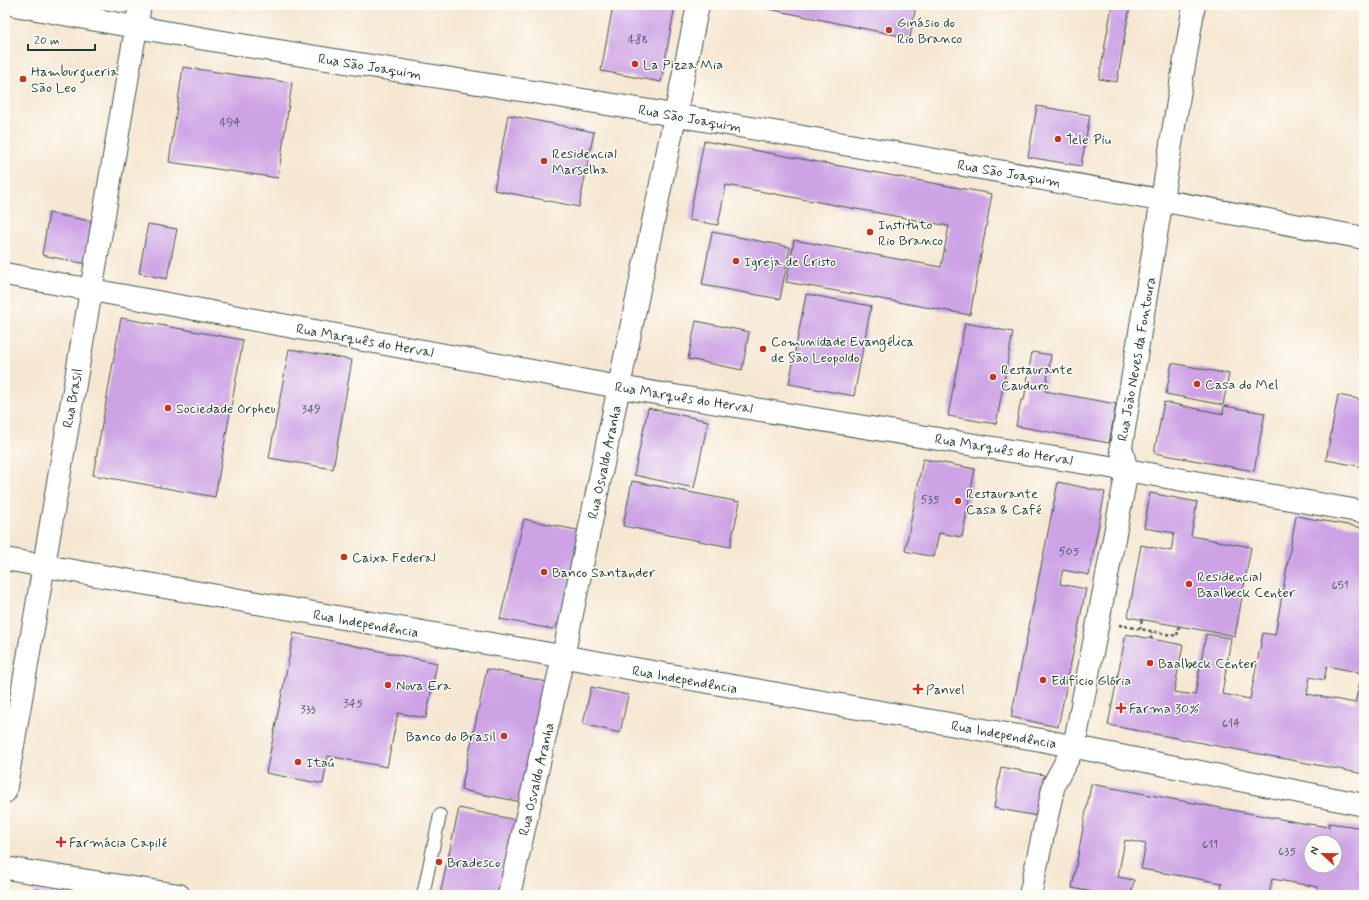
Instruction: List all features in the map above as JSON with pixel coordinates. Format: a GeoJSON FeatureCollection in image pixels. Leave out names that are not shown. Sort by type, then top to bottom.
{"type":"FeatureCollection","features":[{"type":"Feature","properties":{"kind":"street","name":"Rua São Joaquim"},"geometry":{"type":"LineString","coordinates":[[15,5],[136,28],[676,116],[1163,200],[1364,238]]}},
{"type":"Feature","properties":{"kind":"street","name":"Rua Brasil"},"geometry":{"type":"LineString","coordinates":[[5,792],[140,5]]}},
{"type":"Feature","properties":{"kind":"street","name":"Rua Osvaldo Aranha"},"geometry":{"type":"LineString","coordinates":[[510,895],[563,657],[698,5]]}},
{"type":"Feature","properties":{"kind":"street","name":"Rua João Neves da Fontoura"},"geometry":{"type":"LineString","coordinates":[[1030,895],[1054,784],[1074,747],[1127,471],[1121,447],[1194,5]]}},
{"type":"Feature","properties":{"kind":"street","name":"Rua Marquês do Herval"},"geometry":{"type":"LineString","coordinates":[[5,274],[619,387],[1127,471],[1364,512]]}},
{"type":"Feature","properties":{"kind":"street","name":"Rua Independência"},"geometry":{"type":"LineString","coordinates":[[5,559],[1041,740],[1364,804]]}},
{"type":"Feature","properties":{"kind":"street"},"geometry":{"type":"LineString","coordinates":[[5,868],[179,895]]}},
{"type":"Feature","properties":{"kind":"lane"},"geometry":{"type":"LineString","coordinates":[[424,895],[440,815]]}},
{"type":"Feature","properties":{"kind":"path"},"geometry":{"type":"LineString","coordinates":[[1140,629],[1142,620]]}},
{"type":"Feature","properties":{"kind":"path"},"geometry":{"type":"LineString","coordinates":[[1097,622],[1177,636],[1178,626]]}},
{"type":"Feature","properties":{"kind":"path"},"geometry":{"type":"LineString","coordinates":[[1151,639],[1152,632]]}},
{"type":"Feature","properties":{"kind":"building"},"geometry":{"type":"Polygon","coordinates":[[[613,5],[675,6],[661,82],[601,71],[613,5]]]}},
{"type":"Feature","properties":{"kind":"building","name":"Ginásio do Rio Branco"},"geometry":{"type":"Polygon","coordinates":[[[749,5],[916,5],[910,38],[749,5]]]}},
{"type":"Feature","properties":{"kind":"building"},"geometry":{"type":"Polygon","coordinates":[[[1112,5],[1130,5],[1117,82],[1099,79],[1112,5]]]}},
{"type":"Feature","properties":{"kind":"building"},"geometry":{"type":"Polygon","coordinates":[[[183,67],[292,83],[278,178],[169,162],[183,67]]]}},
{"type":"Feature","properties":{"kind":"building"},"geometry":{"type":"Polygon","coordinates":[[[1037,106],[1090,115],[1081,166],[1028,157],[1037,106]]]}},
{"type":"Feature","properties":{"kind":"building","name":"Residencial Marselha"},"geometry":{"type":"Polygon","coordinates":[[[508,115],[594,132],[579,207],[494,190],[508,115]]]}},
{"type":"Feature","properties":{"kind":"building","name":"Instituto Rio Branco"},"geometry":{"type":"Polygon","coordinates":[[[704,141],[992,194],[970,315],[786,282],[794,240],[941,267],[949,226],[726,185],[718,225],[689,220],[704,141]]]}},
{"type":"Feature","properties":{"kind":"building"},"geometry":{"type":"Polygon","coordinates":[[[49,213],[100,223],[92,265],[42,255],[49,213]]]}},
{"type":"Feature","properties":{"kind":"building"},"geometry":{"type":"Polygon","coordinates":[[[148,224],[177,229],[167,279],[139,273],[148,224]]]}},
{"type":"Feature","properties":{"kind":"building"},"geometry":{"type":"Polygon","coordinates":[[[712,232],[790,247],[780,299],[702,285],[712,232]]]}},
{"type":"Feature","properties":{"kind":"building"},"geometry":{"type":"Polygon","coordinates":[[[806,294],[871,306],[854,396],[789,384],[806,294]]]}},
{"type":"Feature","properties":{"kind":"building","name":"Sociedade Orpheu"},"geometry":{"type":"Polygon","coordinates":[[[121,318],[243,340],[215,497],[93,475],[121,318]]]}},
{"type":"Feature","properties":{"kind":"building"},"geometry":{"type":"Polygon","coordinates":[[[696,321],[749,332],[742,370],[688,359],[696,321]]]}},
{"type":"Feature","properties":{"kind":"building"},"geometry":{"type":"Polygon","coordinates":[[[965,323],[1013,332],[996,424],[948,416],[965,323]]]}},
{"type":"Feature","properties":{"kind":"building"},"geometry":{"type":"Polygon","coordinates":[[[289,349],[352,360],[333,469],[269,458],[289,349]]]}},
{"type":"Feature","properties":{"kind":"building"},"geometry":{"type":"Polygon","coordinates":[[[1032,352],[1051,355],[1045,391],[1116,404],[1109,443],[1016,426],[1021,400],[1024,400],[1032,352]]]}},
{"type":"Feature","properties":{"kind":"building","name":"Casa do Mel"},"geometry":{"type":"Polygon","coordinates":[[[1172,363],[1229,374],[1223,405],[1166,394],[1172,363]]]}},
{"type":"Feature","properties":{"kind":"building"},"geometry":{"type":"Polygon","coordinates":[[[1338,395],[1364,400],[1364,467],[1326,460],[1338,395]]]}},
{"type":"Feature","properties":{"kind":"building"},"geometry":{"type":"Polygon","coordinates":[[[1164,402],[1223,414],[1224,406],[1265,413],[1254,471],[1154,453],[1164,402]]]}},
{"type":"Feature","properties":{"kind":"building"},"geometry":{"type":"Polygon","coordinates":[[[648,408],[708,421],[694,488],[634,475],[648,408]]]}},
{"type":"Feature","properties":{"kind":"building"},"geometry":{"type":"Polygon","coordinates":[[[923,459],[975,469],[962,537],[939,533],[934,557],[905,551],[923,459]]]}},
{"type":"Feature","properties":{"kind":"building"},"geometry":{"type":"Polygon","coordinates":[[[632,481],[740,502],[730,547],[623,526],[632,481]]]}},
{"type":"Feature","properties":{"kind":"building"},"geometry":{"type":"Polygon","coordinates":[[[1058,482],[1105,492],[1089,575],[1063,570],[1061,577],[1060,584],[1086,589],[1058,727],[1011,717],[1058,482]]]}},
{"type":"Feature","properties":{"kind":"building","name":"Residencial Baalbeck Center"},"geometry":{"type":"Polygon","coordinates":[[[1150,493],[1197,502],[1191,536],[1251,547],[1235,636],[1128,617],[1141,545],[1171,551],[1174,533],[1144,528],[1150,493]]]}},
{"type":"Feature","properties":{"kind":"building"},"geometry":{"type":"Polygon","coordinates":[[[1296,516],[1364,528],[1364,774],[1108,725],[1126,634],[1183,645],[1174,692],[1195,695],[1206,634],[1231,638],[1222,694],[1250,699],[1263,633],[1275,635],[1296,516]],[[1327,666],[1324,680],[1310,677],[1307,694],[1355,703],[1362,673],[1327,666]]]}},
{"type":"Feature","properties":{"kind":"building","name":"Banco Santander"},"geometry":{"type":"Polygon","coordinates":[[[524,519],[586,532],[569,613],[552,629],[500,619],[524,519]]]}},
{"type":"Feature","properties":{"kind":"building"},"geometry":{"type":"Polygon","coordinates":[[[294,633],[437,663],[426,718],[398,713],[387,767],[328,756],[323,784],[266,773],[294,633]]]}},
{"type":"Feature","properties":{"kind":"building","name":"Banco do Brasil"},"geometry":{"type":"Polygon","coordinates":[[[487,669],[547,682],[521,802],[461,790],[487,669]]]}},
{"type":"Feature","properties":{"kind":"building"},"geometry":{"type":"Polygon","coordinates":[[[591,687],[628,695],[620,733],[583,724],[591,687]]]}},
{"type":"Feature","properties":{"kind":"building"},"geometry":{"type":"Polygon","coordinates":[[[1001,767],[1044,775],[1037,816],[994,808],[1001,767]]]}},
{"type":"Feature","properties":{"kind":"building"},"geometry":{"type":"Polygon","coordinates":[[[1091,784],[1302,823],[1329,827],[1329,823],[1364,828],[1364,895],[1316,895],[1318,887],[1272,879],[1269,895],[1220,895],[1222,883],[1141,869],[1146,844],[1125,840],[1118,877],[1134,880],[1131,895],[1108,895],[1072,888],[1091,784]]]}},
{"type":"Feature","properties":{"kind":"building"},"geometry":{"type":"Polygon","coordinates":[[[459,808],[516,820],[500,895],[440,895],[459,808]]]}},
{"type":"Feature","properties":{"kind":"building"},"geometry":{"type":"Polygon","coordinates":[[[34,889],[65,894],[65,895],[33,895],[34,889]]]}},
{"type":"Feature","properties":{"kind":"place","name":"Ginásio do Rio Branco"},"geometry":{"type":"Point","coordinates":[889,30]}},
{"type":"Feature","properties":{"kind":"place","name":"La Pizza Mia"},"geometry":{"type":"Point","coordinates":[635,64]}},
{"type":"Feature","properties":{"kind":"place","name":"Hamburgueria São Leo"},"geometry":{"type":"Point","coordinates":[23,79]}},
{"type":"Feature","properties":{"kind":"place","name":"Tele Piu"},"geometry":{"type":"Point","coordinates":[1058,139]}},
{"type":"Feature","properties":{"kind":"place","name":"Residencial Marselha"},"geometry":{"type":"Point","coordinates":[544,161]}},
{"type":"Feature","properties":{"kind":"place","name":"Instituto Rio Branco"},"geometry":{"type":"Point","coordinates":[870,232]}},
{"type":"Feature","properties":{"kind":"place","name":"Igreja de Cristo"},"geometry":{"type":"Point","coordinates":[736,261]}},
{"type":"Feature","properties":{"kind":"place","name":"Comunidade Evangélica de São Leopoldo"},"geometry":{"type":"Point","coordinates":[763,349]}},
{"type":"Feature","properties":{"kind":"place","name":"Restaurante Cauduro"},"geometry":{"type":"Point","coordinates":[993,377]}},
{"type":"Feature","properties":{"kind":"place","name":"Casa do Mel"},"geometry":{"type":"Point","coordinates":[1197,384]}},
{"type":"Feature","properties":{"kind":"place","name":"Sociedade Orpheu"},"geometry":{"type":"Point","coordinates":[168,408]}},
{"type":"Feature","properties":{"kind":"place","name":"Restaurante Casa & Café"},"geometry":{"type":"Point","coordinates":[958,501]}},
{"type":"Feature","properties":{"kind":"place","name":"Caixa Federal"},"geometry":{"type":"Point","coordinates":[344,557]}},
{"type":"Feature","properties":{"kind":"place","name":"Banco Santander"},"geometry":{"type":"Point","coordinates":[544,572]}},
{"type":"Feature","properties":{"kind":"place","name":"Residencial Baalbeck Center"},"geometry":{"type":"Point","coordinates":[1189,584]}},
{"type":"Feature","properties":{"kind":"place","name":"Baalbeck Center"},"geometry":{"type":"Point","coordinates":[1150,663]}},
{"type":"Feature","properties":{"kind":"place","name":"Edifício Glória"},"geometry":{"type":"Point","coordinates":[1043,680]}},
{"type":"Feature","properties":{"kind":"place","name":"Nova Era"},"geometry":{"type":"Point","coordinates":[388,685]}},
{"type":"Feature","properties":{"kind":"place","name":"Panvel"},"geometry":{"type":"Point","coordinates":[918,689]}},
{"type":"Feature","properties":{"kind":"place","name":"Farma 30%"},"geometry":{"type":"Point","coordinates":[1121,708]}},
{"type":"Feature","properties":{"kind":"place","name":"Banco do Brasil"},"geometry":{"type":"Point","coordinates":[504,736]}},
{"type":"Feature","properties":{"kind":"place","name":"Itaú"},"geometry":{"type":"Point","coordinates":[298,762]}},
{"type":"Feature","properties":{"kind":"place","name":"Farmácia Capilé"},"geometry":{"type":"Point","coordinates":[61,842]}},
{"type":"Feature","properties":{"kind":"place","name":"Bradesco"},"geometry":{"type":"Point","coordinates":[439,862]}}]}
